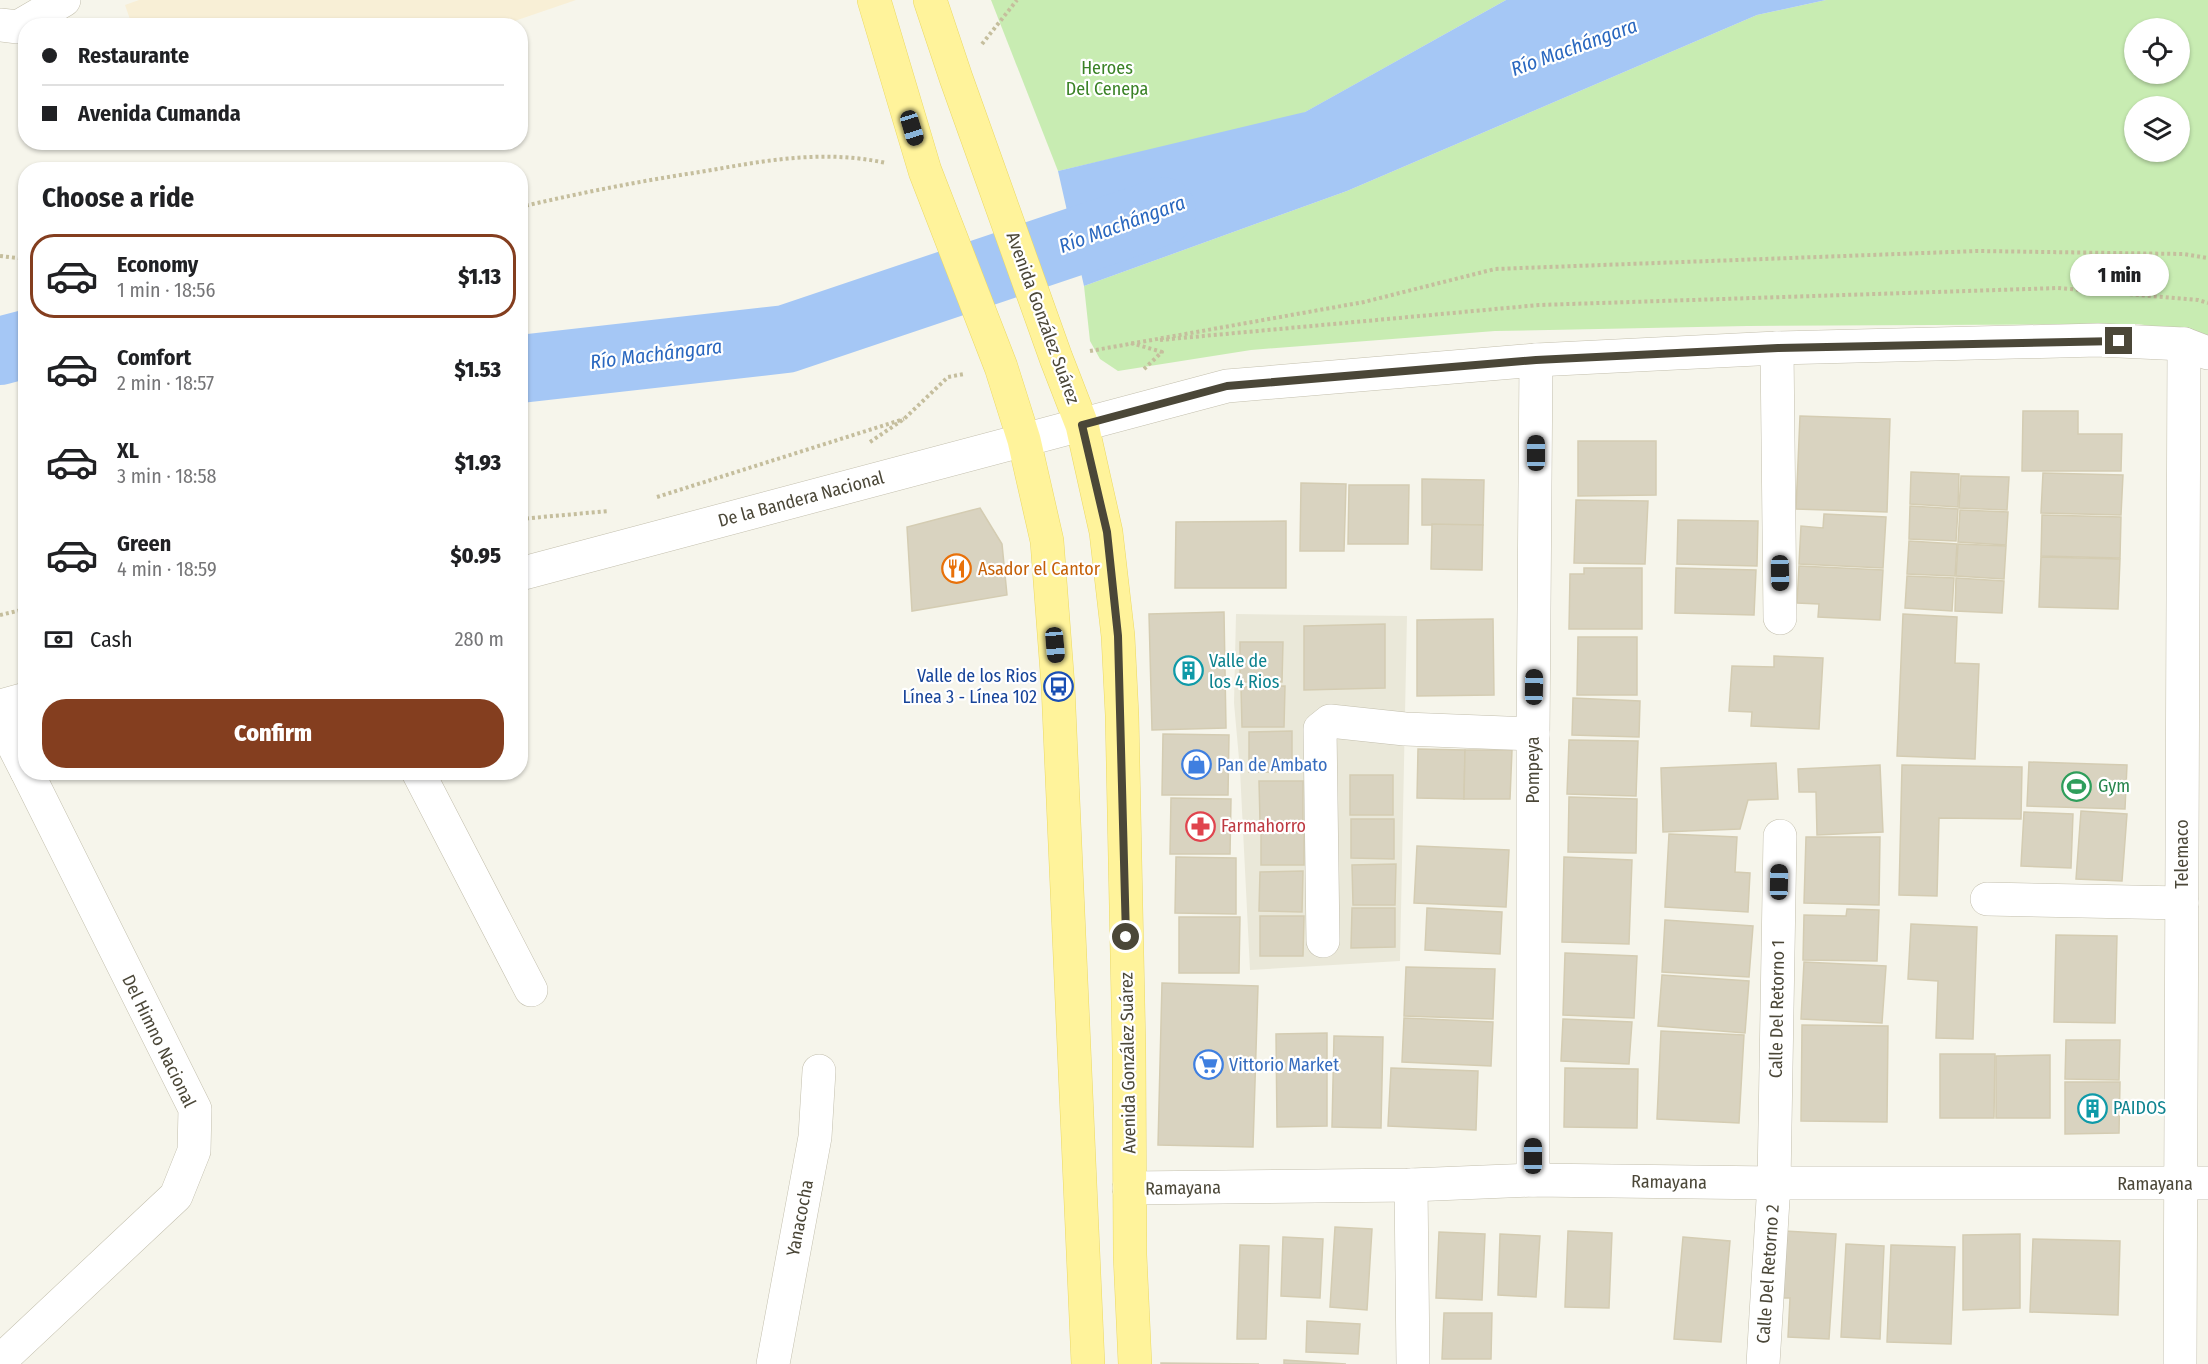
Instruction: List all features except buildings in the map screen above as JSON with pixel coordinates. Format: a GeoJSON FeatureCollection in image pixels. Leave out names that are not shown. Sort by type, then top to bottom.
{"type":"FeatureCollection","features":[{"type":"Feature","properties":{"kind":"main road"},"geometry":{"type":"LineString","coordinates":[[874,0],[925,171],[1000,367],[1024,440],[1047,541],[1058,686],[1088,1364]]}},
{"type":"Feature","properties":{"kind":"main road","name":"Avenida González Suárez"},"geometry":{"type":"LineString","coordinates":[[930,0],[1056,358],[1082,425],[1107,532],[1118,636],[1129,1049],[1130,1255],[1135,1364]]}},
{"type":"Feature","properties":{"kind":"street"},"geometry":{"type":"LineString","coordinates":[[33,18],[64,0]]}},
{"type":"Feature","properties":{"kind":"street"},"geometry":{"type":"LineString","coordinates":[[0,25],[18,27]]}},
{"type":"Feature","properties":{"kind":"street","name":"De la Bandera Nacional"},"geometry":{"type":"LineString","coordinates":[[528,572],[1227,386],[1536,360],[1778,348],[2098,340],[2196,348]]}},
{"type":"Feature","properties":{"kind":"street"},"geometry":{"type":"LineString","coordinates":[[1778,348],[1780,618]]}},
{"type":"Feature","properties":{"kind":"street","name":"Telemaco"},"geometry":{"type":"LineString","coordinates":[[2181,1364],[2195,1184],[2182,903],[2196,348]]}},
{"type":"Feature","properties":{"kind":"street","name":"Pompeya"},"geometry":{"type":"LineString","coordinates":[[1533,1180],[1536,360]]}},
{"type":"Feature","properties":{"kind":"street"},"geometry":{"type":"LineString","coordinates":[[0,706],[18,701]]}},
{"type":"Feature","properties":{"kind":"street","name":"Del Himno Nacional"},"geometry":{"type":"LineString","coordinates":[[0,719],[18,755]]}},
{"type":"Feature","properties":{"kind":"street"},"geometry":{"type":"LineString","coordinates":[[1323,941],[1320,729],[1330,722],[1405,729],[1533,734]]}},
{"type":"Feature","properties":{"kind":"street","name":"Del Himno Nacional"},"geometry":{"type":"LineString","coordinates":[[0,1361],[176,1196],[194,1150],[195,1109],[30,780]]}},
{"type":"Feature","properties":{"kind":"street"},"geometry":{"type":"LineString","coordinates":[[422,780],[531,990]]}},
{"type":"Feature","properties":{"kind":"street","name":"Calle Del Retorno 1"},"geometry":{"type":"LineString","coordinates":[[1774,1183],[1780,836]]}},
{"type":"Feature","properties":{"kind":"street"},"geometry":{"type":"LineString","coordinates":[[1987,899],[2182,903]]}},
{"type":"Feature","properties":{"kind":"street","name":"Yanacocha"},"geometry":{"type":"LineString","coordinates":[[773,1364],[815,1137],[819,1071]]}},
{"type":"Feature","properties":{"kind":"street","name":"Ramayana"},"geometry":{"type":"LineString","coordinates":[[1129,1188],[1411,1185],[1533,1180],[2195,1184]]}},
{"type":"Feature","properties":{"kind":"street","name":"Calle Del Retorno 2"},"geometry":{"type":"LineString","coordinates":[[1763,1364],[1774,1183]]}},
{"type":"Feature","properties":{"kind":"street"},"geometry":{"type":"LineString","coordinates":[[1411,1185],[1413,1364]]}},
{"type":"Feature","properties":{"kind":"path"},"geometry":{"type":"LineString","coordinates":[[956,78],[1017,0]]}},
{"type":"Feature","properties":{"kind":"path"},"geometry":{"type":"LineString","coordinates":[[528,205],[629,183],[789,157],[858,157],[925,171]]}},
{"type":"Feature","properties":{"kind":"path"},"geometry":{"type":"LineString","coordinates":[[2208,258],[2183,254],[1978,251],[1495,269],[1364,302],[1130,342],[1562,304],[2058,288],[2198,300],[2208,303]]}},
{"type":"Feature","properties":{"kind":"path"},"geometry":{"type":"LineString","coordinates":[[0,256],[18,258]]}},
{"type":"Feature","properties":{"kind":"path"},"geometry":{"type":"LineString","coordinates":[[651,500],[904,419],[948,377],[1000,367]]}},
{"type":"Feature","properties":{"kind":"path"},"geometry":{"type":"LineString","coordinates":[[528,518],[618,510]]}},
{"type":"Feature","properties":{"kind":"path"},"geometry":{"type":"LineString","coordinates":[[0,615],[18,611]]}},
{"type":"Feature","properties":{"kind":"shaded area"},"geometry":{"type":"Polygon","coordinates":[[[139,0],[576,0],[523,18],[130,18],[125,5],[139,0]]]}},
{"type":"Feature","properties":{"kind":"shaded area"},"geometry":{"type":"Polygon","coordinates":[[[1236,614],[1407,616],[1400,961],[1250,970],[1240,770],[1234,703],[1236,614]]]}},
{"type":"Feature","properties":{"kind":"green space","name":"Heroes Del Cenepa"},"geometry":{"type":"Polygon","coordinates":[[[991,0],[1506,0],[1298,116],[1058,171],[991,0]]]}},
{"type":"Feature","properties":{"kind":"green space"},"geometry":{"type":"Polygon","coordinates":[[[1826,0],[2208,0],[2208,335],[2138,324],[1747,326],[1495,331],[1251,350],[1118,371],[1100,359],[1090,341],[1084,286],[1347,191],[1757,15],[1826,0]]]}},
{"type":"Feature","properties":{"kind":"water"},"geometry":{"type":"Polygon","coordinates":[[[1506,0],[1826,0],[1757,15],[1347,191],[1084,286],[1058,171],[1305,112],[1506,0]]]}},
{"type":"Feature","properties":{"kind":"waterway","name":"Río Machángara"},"geometry":{"type":"LineString","coordinates":[[528,368],[786,339],[1162,211]]}},
{"type":"Feature","properties":{"kind":"waterway","name":"Río Machángara"},"geometry":{"type":"LineString","coordinates":[[0,351],[18,346]]}},
{"type":"Feature","properties":{"kind":"place","name":"Asador el Cantor"},"geometry":{"type":"Point","coordinates":[957,569]}},
{"type":"Feature","properties":{"kind":"place","name":"Valle de los 4 Rios"},"geometry":{"type":"Point","coordinates":[1188,671]}},
{"type":"Feature","properties":{"kind":"place","name":"Valle de los Rios Línea 3 - Línea 102"},"geometry":{"type":"Point","coordinates":[1058,686]}},
{"type":"Feature","properties":{"kind":"place","name":"Pan de Ambato"},"geometry":{"type":"Point","coordinates":[1196,765]}},
{"type":"Feature","properties":{"kind":"place","name":"Gym"},"geometry":{"type":"Point","coordinates":[2077,786]}},
{"type":"Feature","properties":{"kind":"place","name":"Farmahorro"},"geometry":{"type":"Point","coordinates":[1200,826]}},
{"type":"Feature","properties":{"kind":"place","name":"Vittorio Market"},"geometry":{"type":"Point","coordinates":[1208,1065]}},
{"type":"Feature","properties":{"kind":"place","name":"PAIDOS"},"geometry":{"type":"Point","coordinates":[2092,1108]}},
{"type":"Feature","properties":{"kind":"route"},"geometry":{"type":"LineString","coordinates":[[1126,937],[1122,715],[1118,636],[1107,532],[1082,425],[1227,386],[1536,360],[1778,348],[2119,341]]}}]}
